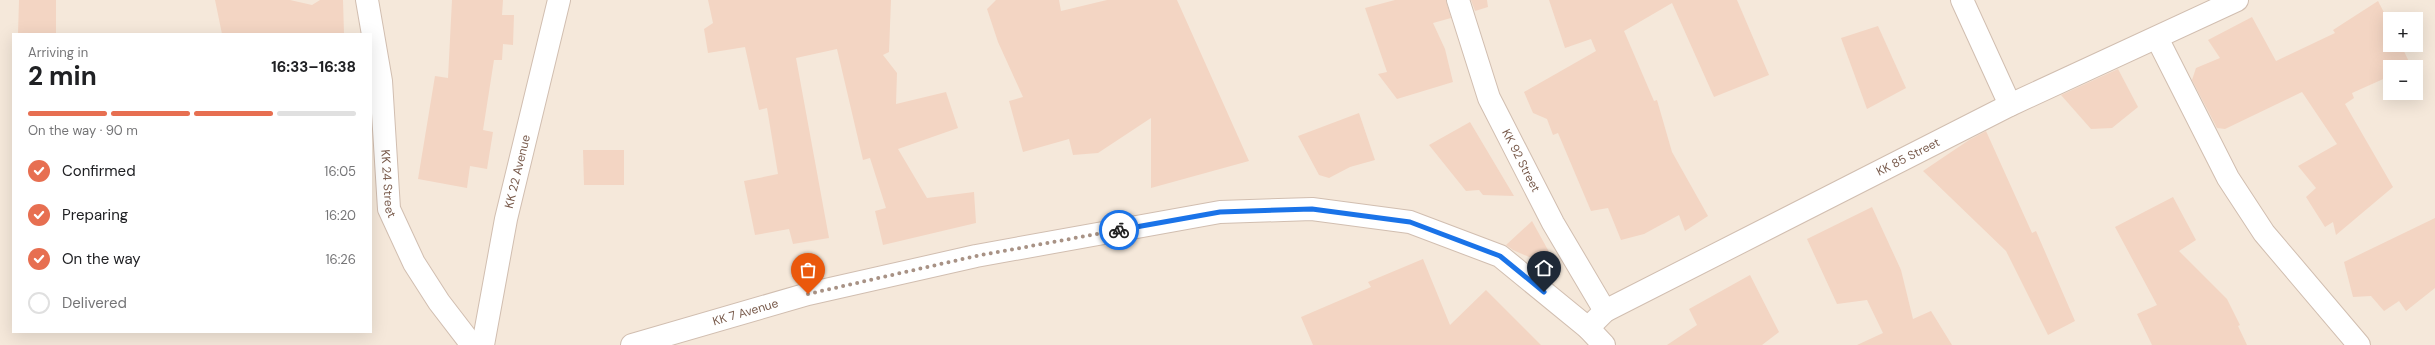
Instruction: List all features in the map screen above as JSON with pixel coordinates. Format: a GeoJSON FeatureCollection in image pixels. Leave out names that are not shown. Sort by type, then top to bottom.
{"type":"FeatureCollection","features":[{"type":"Feature","properties":{"kind":"street","name":"KK 24 Street"},"geometry":{"type":"LineString","coordinates":[[367,0],[381,81],[389,209],[414,263],[439,302],[472,345]]}},
{"type":"Feature","properties":{"kind":"street","name":"KK 22 Avenue"},"geometry":{"type":"LineString","coordinates":[[483,345],[506,219],[558,0]]}},
{"type":"Feature","properties":{"kind":"street","name":"KK 92 Street"},"geometry":{"type":"LineString","coordinates":[[1458,0],[1489,98],[1553,223],[1605,312]]}},
{"type":"Feature","properties":{"kind":"street"},"geometry":{"type":"LineString","coordinates":[[1962,0],[2010,105]]}},
{"type":"Feature","properties":{"kind":"street","name":"KK 85 Street"},"geometry":{"type":"LineString","coordinates":[[1588,328],[1605,312],[2010,105],[2237,0]]}},
{"type":"Feature","properties":{"kind":"street"},"geometry":{"type":"LineString","coordinates":[[2157,38],[2228,178],[2264,232],[2359,345]]}},
{"type":"Feature","properties":{"kind":"street","name":"KK 7 Avenue"},"geometry":{"type":"LineString","coordinates":[[632,345],[808,294],[976,256],[1220,212],[1312,209],[1410,222],[1500,256],[1588,328],[1604,345]]}},
{"type":"Feature","properties":{"kind":"shaded area"},"geometry":{"type":"Polygon","coordinates":[[[0,0],[2435,0],[2435,345],[0,345],[0,0]]]}},
{"type":"Feature","properties":{"kind":"building"},"geometry":{"type":"Polygon","coordinates":[[[19,0],[56,0],[56,33],[18,33],[19,0]]]}},
{"type":"Feature","properties":{"kind":"building"},"geometry":{"type":"Polygon","coordinates":[[[215,0],[290,0],[312,5],[320,0],[343,0],[344,33],[222,33],[215,0]]]}},
{"type":"Feature","properties":{"kind":"building"},"geometry":{"type":"Polygon","coordinates":[[[452,0],[503,0],[502,15],[514,15],[513,45],[503,44],[502,60],[494,60],[483,130],[493,132],[487,169],[470,166],[467,188],[418,179],[435,76],[448,78],[452,0]]]}},
{"type":"Feature","properties":{"kind":"building"},"geometry":{"type":"Polygon","coordinates":[[[708,0],[891,0],[889,52],[883,55],[897,73],[896,104],[946,92],[958,128],[898,149],[927,198],[974,192],[976,223],[883,245],[875,211],[886,208],[870,158],[863,160],[837,49],[796,58],[829,238],[793,244],[789,229],[755,235],[744,181],[778,174],[767,108],[759,110],[745,47],[708,53],[704,29],[713,23],[708,0]]]}},
{"type":"Feature","properties":{"kind":"building"},"geometry":{"type":"Polygon","coordinates":[[[996,0],[1059,0],[1061,11],[1107,0],[1177,0],[1249,161],[1151,188],[1151,118],[1098,153],[1073,155],[1069,139],[1023,152],[1009,101],[1023,97],[998,42],[987,9],[996,0]]]}},
{"type":"Feature","properties":{"kind":"building"},"geometry":{"type":"Polygon","coordinates":[[[1395,0],[1446,0],[1451,18],[1433,23],[1445,49],[1453,82],[1397,99],[1378,74],[1387,72],[1365,8],[1395,0]]]}},
{"type":"Feature","properties":{"kind":"building"},"geometry":{"type":"Polygon","coordinates":[[[1471,0],[1487,0],[1488,7],[1475,11],[1471,0]]]}},
{"type":"Feature","properties":{"kind":"building"},"geometry":{"type":"Polygon","coordinates":[[[1549,0],[1737,0],[1769,75],[1714,97],[1672,3],[1624,31],[1654,101],[1657,100],[1672,152],[1708,216],[1685,231],[1679,215],[1644,234],[1621,240],[1608,208],[1591,211],[1558,133],[1553,135],[1547,119],[1533,113],[1524,92],[1596,51],[1591,39],[1565,48],[1549,0]]]}},
{"type":"Feature","properties":{"kind":"building"},"geometry":{"type":"Polygon","coordinates":[[[2378,1],[2384,12],[2383,52],[2404,52],[2408,60],[2383,60],[2383,79],[2352,93],[2354,98],[2345,104],[2393,187],[2336,235],[2333,222],[2325,227],[2306,197],[2316,188],[2298,166],[2337,144],[2302,92],[2225,129],[2217,128],[2192,80],[2196,68],[2220,58],[2208,40],[2252,17],[2276,61],[2335,33],[2333,30],[2378,1]]]}},
{"type":"Feature","properties":{"kind":"building"},"geometry":{"type":"Polygon","coordinates":[[[1878,26],[1906,88],[1867,109],[1841,38],[1878,26]]]}},
{"type":"Feature","properties":{"kind":"building"},"geometry":{"type":"Polygon","coordinates":[[[2118,69],[2138,107],[2112,128],[2091,129],[2061,95],[2118,69]]]}},
{"type":"Feature","properties":{"kind":"building"},"geometry":{"type":"Polygon","coordinates":[[[1359,113],[1375,160],[1350,167],[1329,178],[1319,175],[1298,136],[1359,113]]]}},
{"type":"Feature","properties":{"kind":"building"},"geometry":{"type":"Polygon","coordinates":[[[1470,122],[1514,196],[1483,195],[1479,190],[1466,191],[1429,145],[1470,122]]]}},
{"type":"Feature","properties":{"kind":"building"},"geometry":{"type":"Polygon","coordinates":[[[1986,131],[2032,233],[2036,231],[2075,321],[2048,335],[2006,251],[1923,171],[1969,140],[1986,131]]]}},
{"type":"Feature","properties":{"kind":"building"},"geometry":{"type":"Polygon","coordinates":[[[583,150],[624,150],[624,185],[584,185],[583,150]]]}},
{"type":"Feature","properties":{"kind":"building"},"geometry":{"type":"Polygon","coordinates":[[[2173,197],[2196,240],[2179,251],[2227,299],[2240,325],[2238,326],[2247,345],[2152,345],[2137,314],[2157,305],[2115,227],[2173,197]]]}},
{"type":"Feature","properties":{"kind":"building"},"geometry":{"type":"Polygon","coordinates":[[[1872,207],[1901,270],[1913,319],[1931,311],[1952,345],[1857,345],[1883,333],[1867,300],[1837,304],[1807,239],[1872,207]]]}},
{"type":"Feature","properties":{"kind":"building"},"geometry":{"type":"Polygon","coordinates":[[[2435,218],[2435,288],[2406,311],[2399,301],[2384,311],[2371,296],[2353,297],[2344,262],[2435,218]]]}},
{"type":"Feature","properties":{"kind":"building"},"geometry":{"type":"Polygon","coordinates":[[[1532,221],[1559,270],[1513,250],[1506,245],[1532,221]]]}},
{"type":"Feature","properties":{"kind":"building"},"geometry":{"type":"Polygon","coordinates":[[[1423,259],[1450,325],[1486,290],[1541,345],[1313,345],[1301,317],[1371,287],[1368,282],[1423,259]]]}},
{"type":"Feature","properties":{"kind":"building"},"geometry":{"type":"Polygon","coordinates":[[[1750,275],[1779,332],[1762,345],[1667,345],[1697,325],[1689,309],[1750,275]]]}},
{"type":"Feature","properties":{"kind":"way so far"},"geometry":{"type":"LineString","coordinates":[[808,294],[976,256],[1119,230]]}},
{"type":"Feature","properties":{"kind":"route"},"geometry":{"type":"LineString","coordinates":[[1119,230],[1220,212],[1312,209],[1410,222],[1500,256],[1544,292]]}}]}
